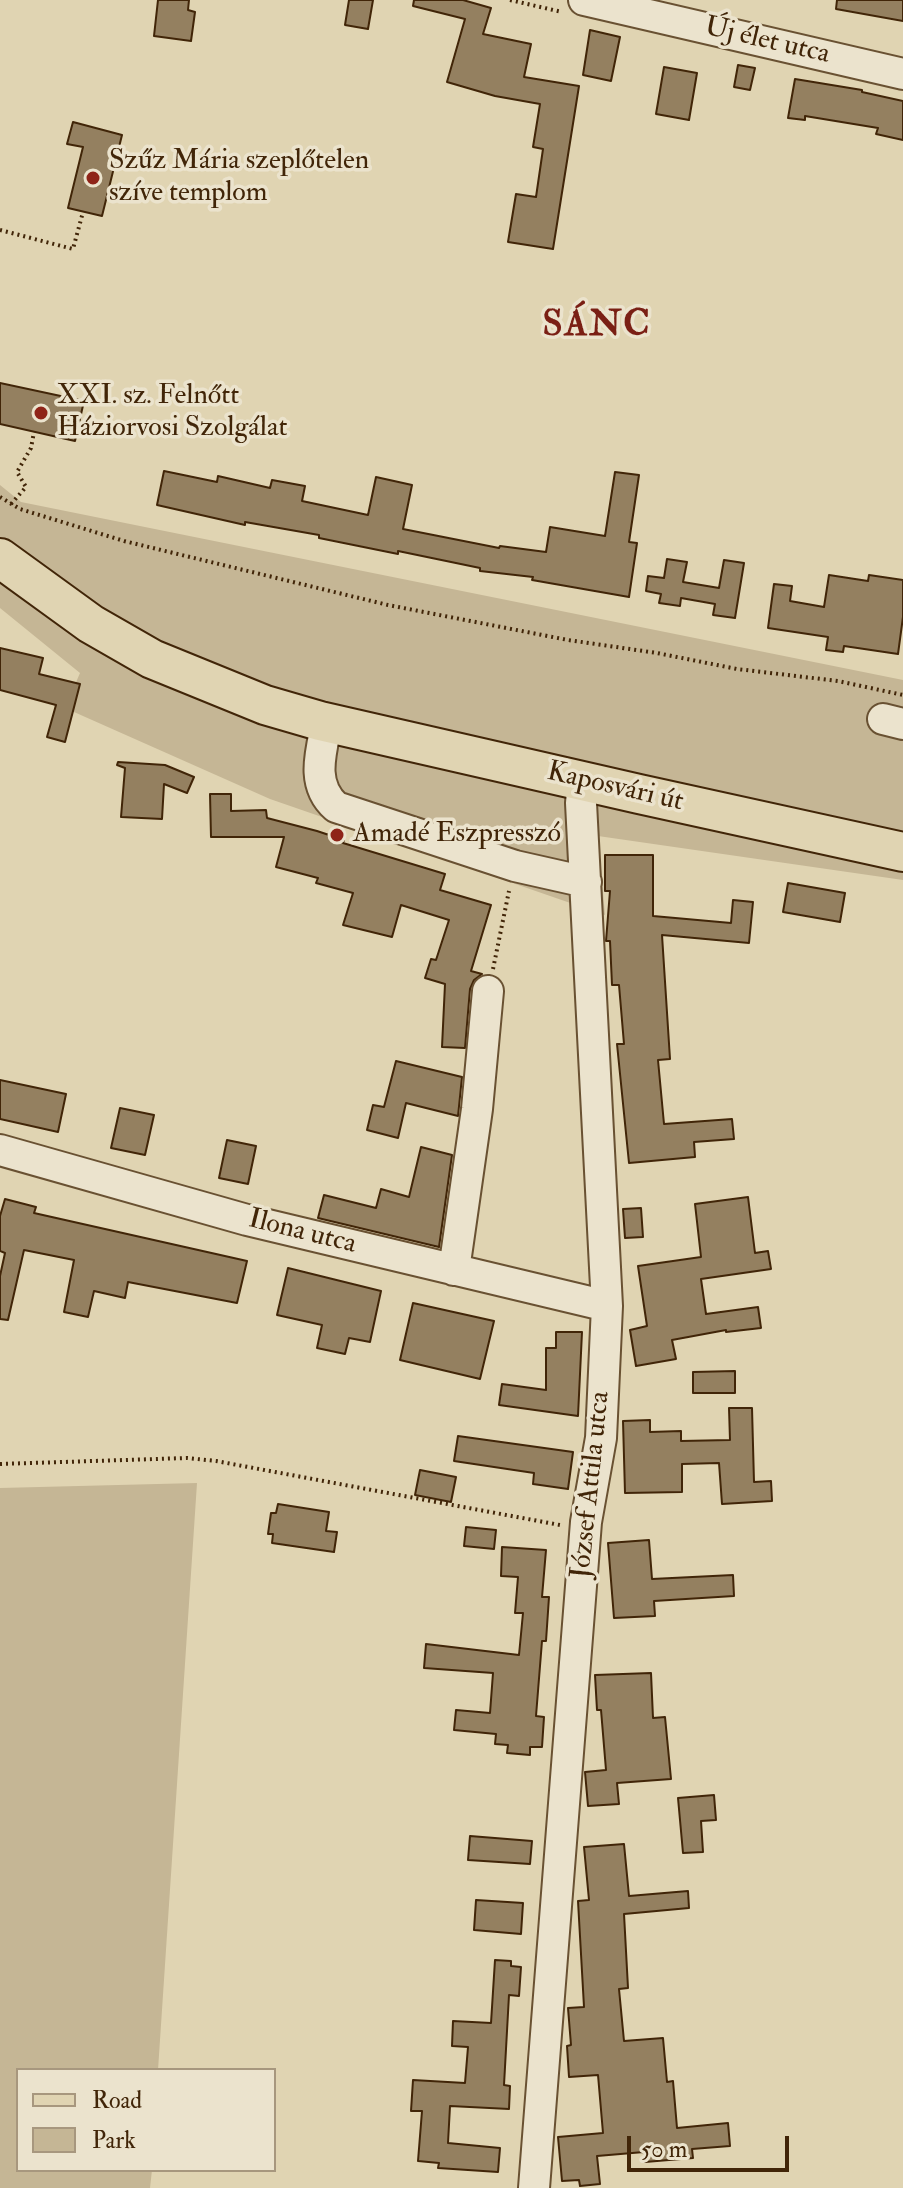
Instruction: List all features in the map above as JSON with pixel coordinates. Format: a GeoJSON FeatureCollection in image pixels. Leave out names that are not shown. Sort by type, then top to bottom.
{"type":"FeatureCollection","features":[{"type":"Feature","properties":{"kind":"main road","name":"Kaposvári út"},"geometry":{"type":"LineString","coordinates":[[0,558],[91,624],[152,659],[265,705],[583,781],[903,852]]}},
{"type":"Feature","properties":{"kind":"street","name":"Új élet utca"},"geometry":{"type":"LineString","coordinates":[[584,0],[903,74]]}},
{"type":"Feature","properties":{"kind":"street"},"geometry":{"type":"LineString","coordinates":[[327,722],[320,777],[322,791],[336,807],[515,866],[586,882]]}},
{"type":"Feature","properties":{"kind":"street","name":"József Attila utca"},"geometry":{"type":"LineString","coordinates":[[534,2188],[586,1522],[601,1438],[607,1306],[581,803],[583,781]]}},
{"type":"Feature","properties":{"kind":"street"},"geometry":{"type":"LineString","coordinates":[[454,1270],[477,1109],[488,991]]}},
{"type":"Feature","properties":{"kind":"street","name":"Ilona utca"},"geometry":{"type":"LineString","coordinates":[[0,1150],[247,1220],[607,1306]]}},
{"type":"Feature","properties":{"kind":"path"},"geometry":{"type":"LineString","coordinates":[[0,230],[73,249],[83,212]]}},
{"type":"Feature","properties":{"kind":"path"},"geometry":{"type":"LineString","coordinates":[[11,504],[26,487],[17,472],[31,448],[34,432]]}},
{"type":"Feature","properties":{"kind":"path"},"geometry":{"type":"LineString","coordinates":[[0,497],[11,504],[124,541],[388,605],[568,640],[737,669],[838,681],[903,695]]}},
{"type":"Feature","properties":{"kind":"path"},"geometry":{"type":"LineString","coordinates":[[488,991],[515,866]]}},
{"type":"Feature","properties":{"kind":"path"},"geometry":{"type":"LineString","coordinates":[[0,1464],[187,1458],[556,1525],[586,1522]]}},
{"type":"Feature","properties":{"kind":"green space"},"geometry":{"type":"Polygon","coordinates":[[[0,485],[21,502],[903,680],[903,880],[598,836],[605,915],[270,799],[65,708],[80,673],[0,608],[0,485]]]}},
{"type":"Feature","properties":{"kind":"green space"},"geometry":{"type":"Polygon","coordinates":[[[197,1483],[158,2068],[16,2068],[16,2172],[152,2172],[150,2188],[0,2188],[0,1488],[197,1483]]]}},
{"type":"Feature","properties":{"kind":"building"},"geometry":{"type":"Polygon","coordinates":[[[158,0],[189,0],[188,10],[195,12],[191,41],[154,36],[158,0]]]}},
{"type":"Feature","properties":{"kind":"building"},"geometry":{"type":"Polygon","coordinates":[[[349,0],[373,0],[368,29],[345,25],[349,0]]]}},
{"type":"Feature","properties":{"kind":"building"},"geometry":{"type":"Polygon","coordinates":[[[414,0],[463,0],[491,8],[483,34],[531,44],[524,77],[579,86],[553,249],[508,242],[516,194],[536,197],[543,149],[533,147],[540,104],[495,96],[447,82],[465,19],[413,6],[414,0]]]}},
{"type":"Feature","properties":{"kind":"building"},"geometry":{"type":"Polygon","coordinates":[[[837,0],[903,0],[903,21],[836,9],[837,0]]]}},
{"type":"Feature","properties":{"kind":"building"},"geometry":{"type":"Polygon","coordinates":[[[590,30],[620,37],[611,81],[583,75],[590,30]]]}},
{"type":"Feature","properties":{"kind":"building"},"geometry":{"type":"Polygon","coordinates":[[[738,65],[755,68],[750,90],[734,87],[738,65]]]}},
{"type":"Feature","properties":{"kind":"building"},"geometry":{"type":"Polygon","coordinates":[[[664,67],[697,73],[689,120],[656,114],[664,67]]]}},
{"type":"Feature","properties":{"kind":"building"},"geometry":{"type":"Polygon","coordinates":[[[795,79],[862,90],[903,101],[903,140],[876,134],[878,128],[805,116],[805,120],[788,118],[795,79]]]}},
{"type":"Feature","properties":{"kind":"building","name":"Szűz Mária szeplőtelen szíve templom"},"geometry":{"type":"Polygon","coordinates":[[[73,122],[122,135],[102,216],[68,208],[83,147],[67,144],[73,122]]]}},
{"type":"Feature","properties":{"kind":"building","name":"XXI. sz. Felnőtt Háziorvosi Szolgálat"},"geometry":{"type":"Polygon","coordinates":[[[0,383],[84,401],[75,441],[0,424],[0,383]]]}},
{"type":"Feature","properties":{"kind":"building"},"geometry":{"type":"Polygon","coordinates":[[[164,471],[217,482],[218,476],[270,488],[272,480],[305,486],[302,501],[368,515],[376,477],[412,485],[403,529],[499,548],[546,552],[550,527],[605,536],[615,472],[639,475],[629,542],[637,543],[629,597],[532,580],[533,577],[480,571],[480,568],[398,551],[398,554],[319,538],[319,535],[245,522],[245,525],[157,505],[164,471]]]}},
{"type":"Feature","properties":{"kind":"building"},"geometry":{"type":"Polygon","coordinates":[[[667,559],[687,562],[683,582],[719,588],[724,560],[744,563],[735,618],[713,615],[715,604],[681,598],[680,606],[659,603],[661,594],[646,591],[648,576],[664,578],[667,559]]]}},
{"type":"Feature","properties":{"kind":"building"},"geometry":{"type":"Polygon","coordinates":[[[829,575],[868,581],[869,575],[903,580],[903,617],[898,654],[844,646],[843,652],[826,650],[828,637],[768,628],[774,584],[792,586],[790,601],[824,607],[829,575]]]}},
{"type":"Feature","properties":{"kind":"building"},"geometry":{"type":"Polygon","coordinates":[[[0,648],[43,658],[39,674],[80,684],[65,742],[47,737],[56,705],[0,690],[0,648]]]}},
{"type":"Feature","properties":{"kind":"building"},"geometry":{"type":"Polygon","coordinates":[[[118,762],[165,765],[194,777],[187,793],[164,784],[162,819],[121,817],[125,768],[117,765],[118,762]]]}},
{"type":"Feature","properties":{"kind":"building"},"geometry":{"type":"Polygon","coordinates":[[[210,794],[231,794],[231,811],[266,810],[267,818],[317,831],[344,840],[343,843],[445,874],[440,890],[491,905],[471,971],[482,974],[474,980],[470,989],[465,1048],[442,1047],[445,984],[425,978],[431,959],[436,960],[449,920],[401,905],[392,937],[343,925],[353,893],[316,883],[318,878],[276,867],[284,837],[211,837],[210,794]]]}},
{"type":"Feature","properties":{"kind":"building"},"geometry":{"type":"Polygon","coordinates":[[[605,855],[653,855],[653,916],[731,923],[733,900],[753,902],[749,943],[662,935],[670,1059],[658,1060],[664,1124],[732,1119],[734,1139],[694,1142],[695,1157],[629,1163],[617,1044],[624,1044],[619,985],[612,985],[610,941],[606,941],[610,891],[605,891],[605,855]]]}},
{"type":"Feature","properties":{"kind":"building"},"geometry":{"type":"Polygon","coordinates":[[[788,883],[845,893],[840,922],[783,912],[788,883]]]}},
{"type":"Feature","properties":{"kind":"building"},"geometry":{"type":"Polygon","coordinates":[[[396,1061],[462,1077],[458,1116],[406,1103],[398,1138],[367,1130],[373,1105],[384,1107],[396,1061]]]}},
{"type":"Feature","properties":{"kind":"building"},"geometry":{"type":"Polygon","coordinates":[[[0,1080],[66,1094],[58,1132],[0,1119],[0,1080]]]}},
{"type":"Feature","properties":{"kind":"building"},"geometry":{"type":"Polygon","coordinates":[[[120,1108],[154,1115],[145,1155],[111,1148],[120,1108]]]}},
{"type":"Feature","properties":{"kind":"building"},"geometry":{"type":"Polygon","coordinates":[[[227,1140],[256,1146],[248,1184],[219,1178],[227,1140]]]}},
{"type":"Feature","properties":{"kind":"building"},"geometry":{"type":"Polygon","coordinates":[[[421,1147],[452,1155],[439,1247],[318,1218],[324,1195],[376,1208],[381,1189],[409,1197],[421,1147]]]}},
{"type":"Feature","properties":{"kind":"building"},"geometry":{"type":"Polygon","coordinates":[[[748,1197],[755,1253],[768,1251],[771,1269],[701,1279],[706,1314],[758,1307],[761,1328],[726,1330],[672,1340],[676,1359],[636,1366],[630,1330],[647,1326],[638,1266],[701,1257],[695,1204],[748,1197]]]}},
{"type":"Feature","properties":{"kind":"building"},"geometry":{"type":"Polygon","coordinates":[[[5,1199],[36,1207],[34,1213],[247,1261],[237,1303],[128,1282],[125,1298],[94,1291],[88,1317],[64,1312],[74,1260],[24,1250],[8,1320],[0,1319],[0,1276],[5,1253],[0,1251],[0,1216],[5,1199]]]}},
{"type":"Feature","properties":{"kind":"building"},"geometry":{"type":"Polygon","coordinates":[[[641,1208],[643,1237],[625,1238],[623,1209],[641,1208]]]}},
{"type":"Feature","properties":{"kind":"building"},"geometry":{"type":"Polygon","coordinates":[[[288,1268],[381,1291],[370,1342],[349,1338],[345,1354],[317,1348],[322,1325],[277,1315],[288,1268]]]}},
{"type":"Feature","properties":{"kind":"building"},"geometry":{"type":"Polygon","coordinates":[[[413,1303],[494,1321],[480,1379],[400,1360],[413,1303]]]}},
{"type":"Feature","properties":{"kind":"building"},"geometry":{"type":"Polygon","coordinates":[[[556,1332],[582,1332],[578,1416],[499,1405],[502,1384],[546,1390],[546,1348],[556,1348],[556,1332]]]}},
{"type":"Feature","properties":{"kind":"building"},"geometry":{"type":"Polygon","coordinates":[[[735,1371],[735,1393],[693,1393],[693,1372],[735,1371]]]}},
{"type":"Feature","properties":{"kind":"building"},"geometry":{"type":"Polygon","coordinates":[[[729,1408],[752,1408],[754,1482],[771,1481],[772,1501],[722,1504],[719,1463],[682,1464],[682,1492],[625,1493],[623,1421],[650,1420],[650,1432],[681,1431],[681,1441],[730,1440],[729,1408]]]}},
{"type":"Feature","properties":{"kind":"building"},"geometry":{"type":"Polygon","coordinates":[[[458,1436],[573,1452],[568,1489],[533,1484],[534,1473],[454,1461],[458,1436]]]}},
{"type":"Feature","properties":{"kind":"building"},"geometry":{"type":"Polygon","coordinates":[[[420,1470],[456,1477],[451,1502],[415,1495],[420,1470]]]}},
{"type":"Feature","properties":{"kind":"building"},"geometry":{"type":"Polygon","coordinates":[[[278,1504],[329,1512],[326,1531],[337,1532],[334,1552],[272,1543],[273,1534],[268,1534],[271,1513],[276,1513],[278,1504]]]}},
{"type":"Feature","properties":{"kind":"building"},"geometry":{"type":"Polygon","coordinates":[[[466,1527],[496,1530],[494,1549],[464,1546],[466,1527]]]}},
{"type":"Feature","properties":{"kind":"building"},"geometry":{"type":"Polygon","coordinates":[[[649,1540],[652,1579],[733,1575],[734,1596],[654,1601],[655,1616],[614,1618],[608,1543],[649,1540]]]}},
{"type":"Feature","properties":{"kind":"building"},"geometry":{"type":"Polygon","coordinates":[[[502,1547],[546,1550],[542,1597],[549,1597],[536,1716],[544,1717],[542,1747],[530,1747],[530,1755],[507,1753],[508,1745],[495,1744],[496,1734],[454,1730],[456,1710],[490,1713],[493,1673],[424,1668],[426,1644],[519,1655],[523,1613],[515,1613],[518,1577],[501,1576],[502,1547]]]}},
{"type":"Feature","properties":{"kind":"building"},"geometry":{"type":"Polygon","coordinates":[[[651,1673],[653,1718],[665,1717],[671,1779],[617,1783],[619,1804],[588,1806],[585,1772],[606,1770],[595,1675],[651,1673]]]}},
{"type":"Feature","properties":{"kind":"building"},"geometry":{"type":"Polygon","coordinates":[[[714,1795],[716,1820],[701,1821],[703,1852],[683,1853],[678,1798],[714,1795]]]}},
{"type":"Feature","properties":{"kind":"building"},"geometry":{"type":"Polygon","coordinates":[[[470,1836],[532,1841],[530,1864],[468,1860],[470,1836]]]}},
{"type":"Feature","properties":{"kind":"building"},"geometry":{"type":"Polygon","coordinates":[[[624,1844],[629,1896],[688,1891],[689,1908],[624,1914],[628,1988],[619,1989],[624,2041],[663,2038],[667,2082],[673,2081],[677,2128],[728,2123],[730,2146],[692,2149],[693,2158],[645,2162],[644,2152],[597,2156],[600,2184],[580,2186],[579,2180],[562,2181],[558,2137],[603,2133],[598,2075],[569,2077],[567,2046],[571,2045],[568,2008],[584,2007],[578,1901],[589,1900],[584,1847],[624,1844]]]}},
{"type":"Feature","properties":{"kind":"building"},"geometry":{"type":"Polygon","coordinates":[[[476,1900],[523,1903],[521,1934],[474,1930],[476,1900]]]}},
{"type":"Feature","properties":{"kind":"building"},"geometry":{"type":"Polygon","coordinates":[[[495,1960],[511,1961],[511,1966],[521,1967],[519,1996],[509,1995],[504,2085],[510,2086],[509,2109],[450,2106],[448,2143],[500,2148],[498,2172],[438,2168],[439,2163],[418,2161],[422,2111],[411,2111],[413,2080],[465,2083],[468,2047],[452,2046],[453,2021],[491,2023],[495,1960]]]}},
{"type":"Feature","properties":{"kind":"place","name":"Szűz Mária szeplőtelen szíve templom"},"geometry":{"type":"Point","coordinates":[93,178]}},
{"type":"Feature","properties":{"kind":"place","name":"XXI. sz. Felnőtt Háziorvosi Szolgálat"},"geometry":{"type":"Point","coordinates":[41,413]}},
{"type":"Feature","properties":{"kind":"place","name":"Amadé Eszpresszó"},"geometry":{"type":"Point","coordinates":[337,835]}},
{"type":"Feature","properties":{"kind":"district","name":"SÁNC"},"geometry":{"type":"Point","coordinates":[597,327]}}]}
